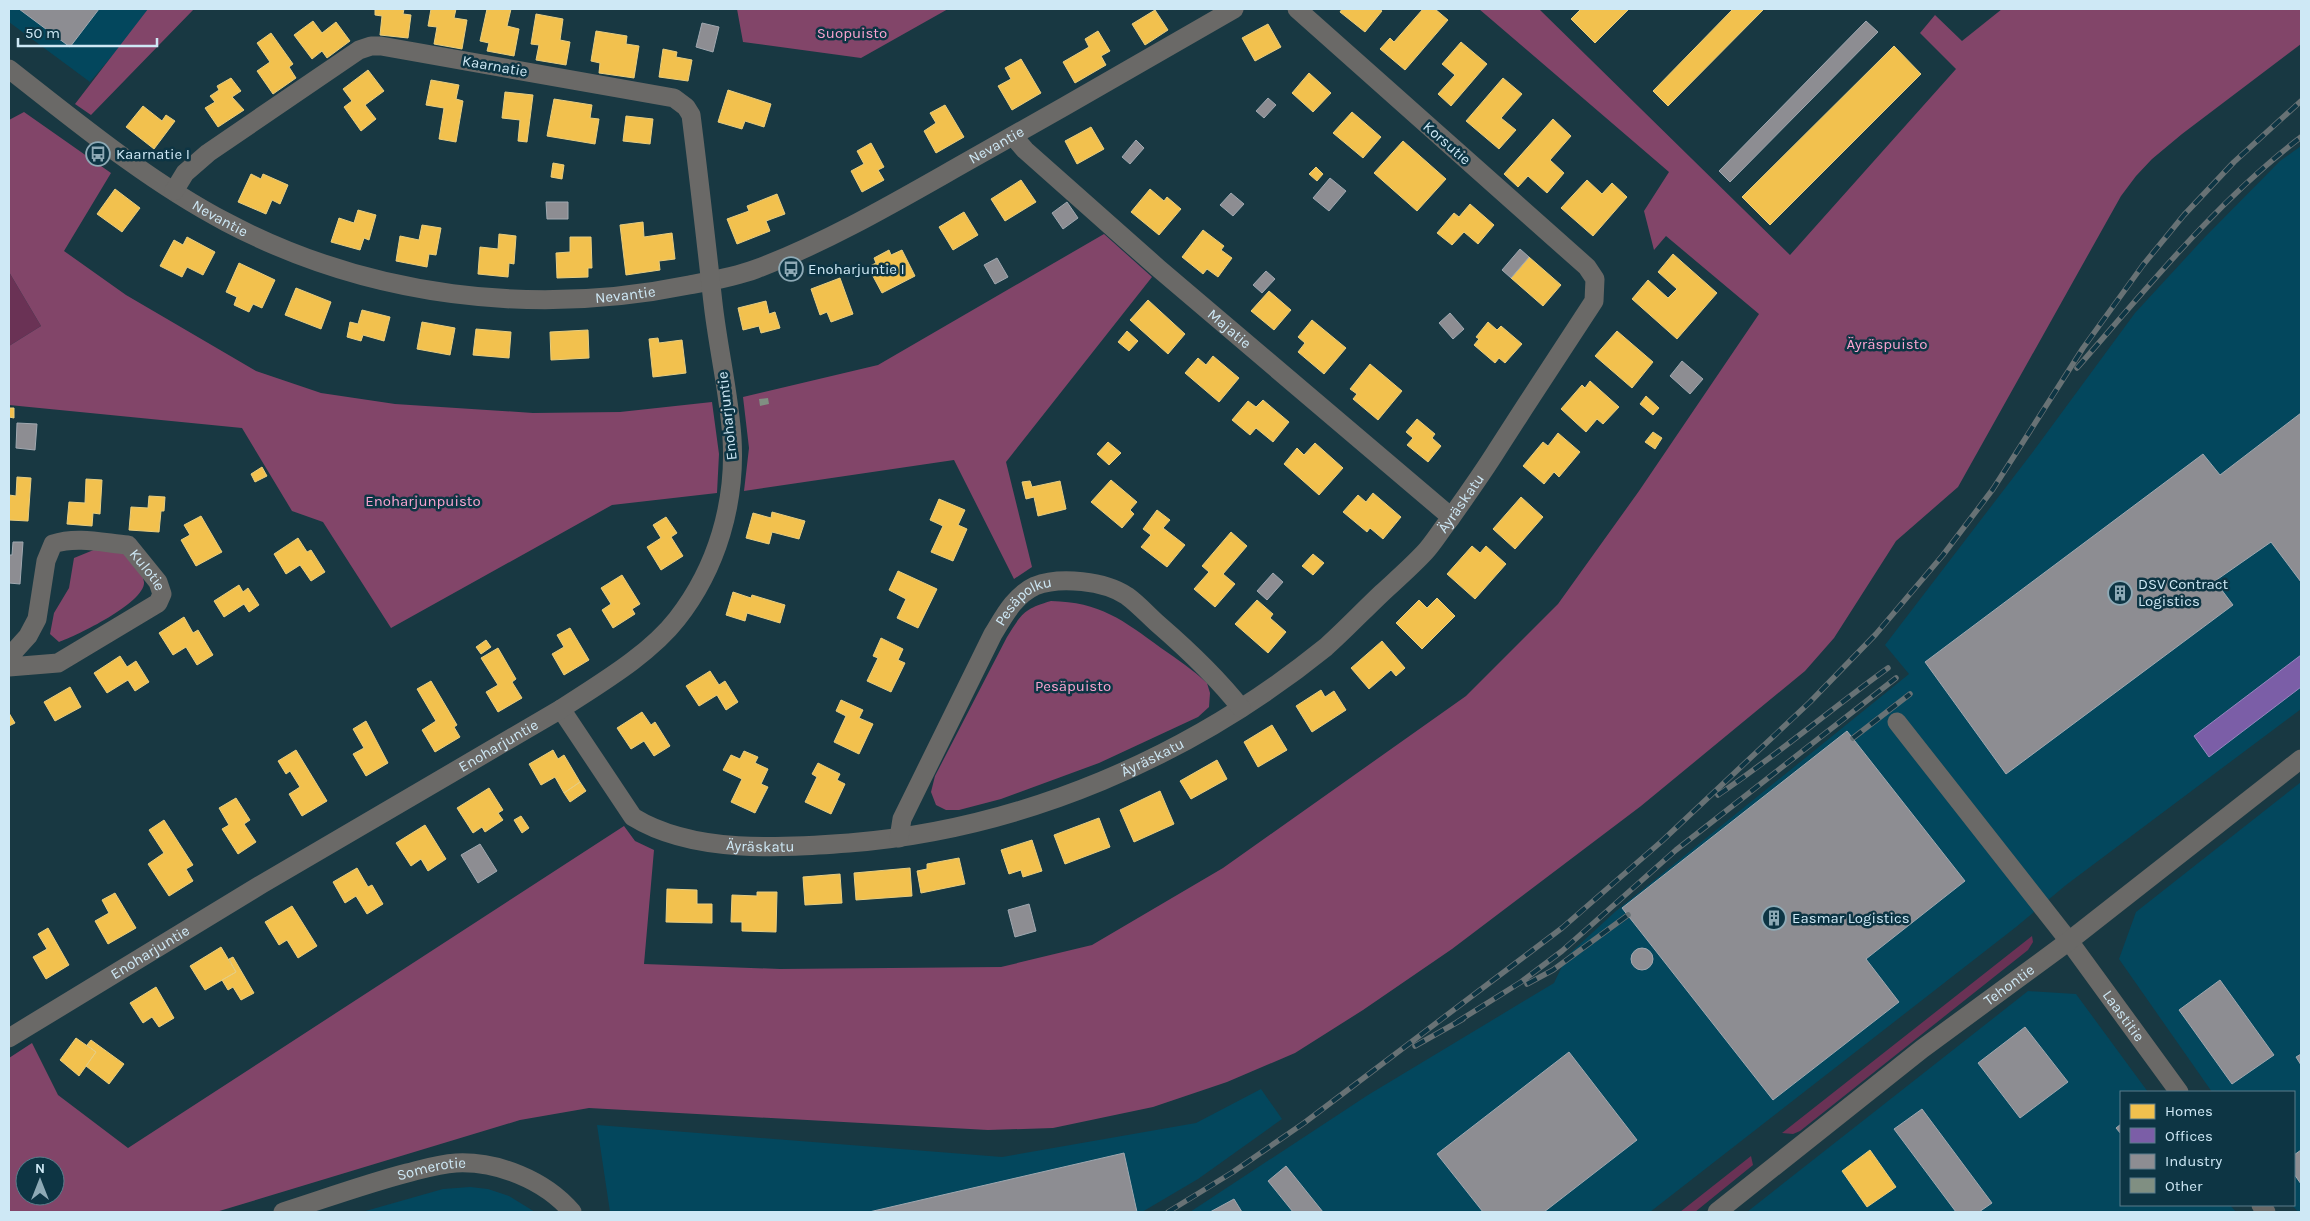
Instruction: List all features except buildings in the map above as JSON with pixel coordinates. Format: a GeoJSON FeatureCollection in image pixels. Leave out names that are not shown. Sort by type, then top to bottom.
{"type":"FeatureCollection","features":[{"type":"Feature","properties":{"kind":"street","name":"Nevantie"},"geometry":{"type":"LineString","coordinates":[[9,69],[106,144],[174,191],[211,214],[268,243],[349,272],[435,292],[522,300],[570,300],[657,292],[712,281],[753,270],[856,224],[1234,9]]}},
{"type":"Feature","properties":{"kind":"street","name":"Korsutie"},"geometry":{"type":"LineString","coordinates":[[1297,9],[1588,266],[1595,279]]}},
{"type":"Feature","properties":{"kind":"street","name":"Kaarnatie"},"geometry":{"type":"LineString","coordinates":[[174,191],[185,173],[208,153],[359,50],[371,46],[381,46],[674,98],[686,107],[691,116],[712,281]]}},
{"type":"Feature","properties":{"kind":"street","name":"Majatie"},"geometry":{"type":"LineString","coordinates":[[1013,136],[1025,150],[1158,268],[1451,517]]}},
{"type":"Feature","properties":{"kind":"street","name":"Äyräskatu"},"geometry":{"type":"LineString","coordinates":[[561,709],[572,728],[634,817],[667,833],[704,843],[818,845],[900,838],[1009,813],[1096,784],[1160,756],[1278,684],[1328,645],[1426,551],[1469,494],[1594,300],[1595,279]]}},
{"type":"Feature","properties":{"kind":"street","name":"Enoharjuntie"},"geometry":{"type":"LineString","coordinates":[[9,1038],[262,884],[561,709],[600,684],[649,646],[676,620],[703,580],[715,554],[730,494],[732,438],[712,281]]}},
{"type":"Feature","properties":{"kind":"street","name":"Kulotie"},"geometry":{"type":"LineString","coordinates":[[9,657],[28,636],[37,619],[46,561],[53,544],[65,540],[76,540],[128,545],[158,582],[162,594],[158,603],[58,663],[9,667]]}},
{"type":"Feature","properties":{"kind":"street","name":"Pesäpolku"},"geometry":{"type":"LineString","coordinates":[[900,838],[902,819],[993,634],[1009,607],[1023,593],[1035,586],[1061,580],[1088,581],[1126,595],[1200,661],[1241,708]]}},
{"type":"Feature","properties":{"kind":"street","name":"Laastitie"},"geometry":{"type":"LineString","coordinates":[[1897,722],[2068,941],[2178,1091]]}},
{"type":"Feature","properties":{"kind":"street","name":"Tehontie"},"geometry":{"type":"LineString","coordinates":[[1717,1212],[1922,1049],[2068,941],[2301,759]]}},
{"type":"Feature","properties":{"kind":"street","name":"Somerotie"},"geometry":{"type":"LineString","coordinates":[[283,1212],[380,1180],[438,1165],[455,1163],[490,1166],[529,1179],[552,1193],[572,1212]]}},
{"type":"Feature","properties":{"kind":"shaded area"},"geometry":{"type":"Polygon","coordinates":[[[9,9],[152,9],[90,82],[9,22],[9,9]]]}},
{"type":"Feature","properties":{"kind":"shaded area"},"geometry":{"type":"Polygon","coordinates":[[[2301,146],[2301,709],[2066,885],[2016,927],[1650,1212],[1190,1212],[1368,1095],[1554,983],[1567,956],[1616,911],[1909,674],[1885,645],[2032,453],[2135,313],[2205,237],[2280,161],[2301,146]]]}},
{"type":"Feature","properties":{"kind":"shaded area"},"geometry":{"type":"Polygon","coordinates":[[[9,272],[41,326],[9,346],[9,272]]]}},
{"type":"Feature","properties":{"kind":"shaded area"},"geometry":{"type":"Polygon","coordinates":[[[2301,782],[2301,1212],[2298,1212],[2293,1206],[2295,1206],[2295,1091],[2211,1091],[2119,959],[2136,912],[2301,782]]]}},
{"type":"Feature","properties":{"kind":"shaded area"},"geometry":{"type":"Polygon","coordinates":[[[2032,936],[2033,942],[2028,950],[1800,1131],[1793,1134],[1782,1133],[2032,936]]]}},
{"type":"Feature","properties":{"kind":"shaded area"},"geometry":{"type":"Polygon","coordinates":[[[2028,991],[2076,994],[2147,1091],[2120,1091],[2120,1206],[2231,1206],[2236,1212],[1747,1212],[2028,991]]]}},
{"type":"Feature","properties":{"kind":"shaded area"},"geometry":{"type":"Polygon","coordinates":[[[1261,1089],[1282,1119],[1198,1179],[1142,1212],[610,1212],[597,1125],[1002,1157],[1196,1123],[1261,1089]]]}},
{"type":"Feature","properties":{"kind":"shaded area"},"geometry":{"type":"Polygon","coordinates":[[[1751,1156],[1753,1165],[1695,1212],[1680,1212],[1751,1156]]]}},
{"type":"Feature","properties":{"kind":"shaded area"},"geometry":{"type":"Polygon","coordinates":[[[470,1187],[488,1189],[509,1196],[535,1212],[362,1212],[443,1189],[470,1187]]]}},
{"type":"Feature","properties":{"kind":"green space"},"geometry":{"type":"Polygon","coordinates":[[[148,9],[194,9],[91,115],[75,104],[148,9]]]}},
{"type":"Feature","properties":{"kind":"green space","name":"Suopuisto"},"geometry":{"type":"Polygon","coordinates":[[[737,9],[948,9],[861,58],[743,42],[737,9]]]}},
{"type":"Feature","properties":{"kind":"green space","name":"Äyräspuisto"},"geometry":{"type":"Polygon","coordinates":[[[1479,9],[1539,9],[1790,255],[1956,69],[1920,33],[1935,15],[1962,41],[2002,9],[2301,9],[2301,44],[2152,159],[2121,196],[1958,487],[1896,541],[1834,638],[1805,671],[1641,806],[1452,949],[1363,1010],[1295,1053],[1227,1082],[1153,1107],[1053,1128],[988,1130],[589,1108],[520,1120],[216,1212],[9,1212],[9,1058],[32,1043],[58,1095],[128,1148],[624,826],[635,841],[654,850],[644,964],[780,969],[1001,967],[1092,945],[1223,868],[1466,696],[1558,604],[1639,491],[1759,314],[1666,236],[1654,250],[1644,211],[1669,172],[1479,9]]]}},
{"type":"Feature","properties":{"kind":"green space","name":"Enoharjunpuisto"},"geometry":{"type":"Polygon","coordinates":[[[24,112],[111,173],[64,251],[126,295],[256,371],[321,393],[395,404],[533,413],[620,412],[712,402],[719,454],[717,493],[612,505],[391,628],[323,522],[292,511],[242,428],[9,405],[9,346],[41,326],[9,272],[9,120],[24,112]]]}},
{"type":"Feature","properties":{"kind":"green space"},"geometry":{"type":"Polygon","coordinates":[[[1104,234],[1152,277],[1006,462],[1032,567],[1014,579],[954,460],[744,491],[749,448],[743,397],[878,365],[1104,234]]]}},
{"type":"Feature","properties":{"kind":"green space"},"geometry":{"type":"Polygon","coordinates":[[[96,549],[124,549],[141,573],[144,582],[142,590],[123,608],[109,617],[59,642],[50,634],[54,613],[69,588],[74,558],[96,549]]]}},
{"type":"Feature","properties":{"kind":"green space","name":"Pesäpuisto"},"geometry":{"type":"Polygon","coordinates":[[[1051,601],[1068,602],[1097,609],[1110,614],[1135,629],[1207,683],[1210,693],[1209,707],[1198,717],[1099,763],[1001,799],[959,810],[946,810],[936,805],[931,792],[935,776],[1007,637],[1024,613],[1051,601]]]}},
{"type":"Feature","properties":{"kind":"railway"},"geometry":{"type":"LineString","coordinates":[[1168,1212],[1233,1172],[1304,1123],[1562,928],[1662,841],[1810,702],[1876,634],[1943,555],[1993,489],[2083,348],[2143,265],[2184,215],[2234,162],[2301,101]]}},
{"type":"Feature","properties":{"kind":"railway"},"geometry":{"type":"LineString","coordinates":[[2077,368],[2156,277],[2211,218],[2240,189],[2301,137]]}},
{"type":"Feature","properties":{"kind":"railway"},"geometry":{"type":"LineString","coordinates":[[1718,795],[1888,668]]}},
{"type":"Feature","properties":{"kind":"railway"},"geometry":{"type":"LineString","coordinates":[[1457,1022],[1521,982],[1562,951],[1676,850],[1896,678]]}},
{"type":"Feature","properties":{"kind":"railway"},"geometry":{"type":"LineString","coordinates":[[1853,738],[1910,694]]}},
{"type":"Feature","properties":{"kind":"railway"},"geometry":{"type":"LineString","coordinates":[[1527,984],[1553,970],[1628,915]]}},
{"type":"Feature","properties":{"kind":"railway"},"geometry":{"type":"LineString","coordinates":[[1415,1046],[1463,1019]]}},
{"type":"Feature","properties":{"kind":"place","name":"Kaarnatie I"},"geometry":{"type":"Point","coordinates":[98,154]}},
{"type":"Feature","properties":{"kind":"place","name":"Enoharjuntie I"},"geometry":{"type":"Point","coordinates":[791,269]}},
{"type":"Feature","properties":{"kind":"place","name":"DSV Contract Logistics"},"geometry":{"type":"Point","coordinates":[2120,593]}},
{"type":"Feature","properties":{"kind":"place","name":"Easmar Logistics"},"geometry":{"type":"Point","coordinates":[1774,918]}}]}
